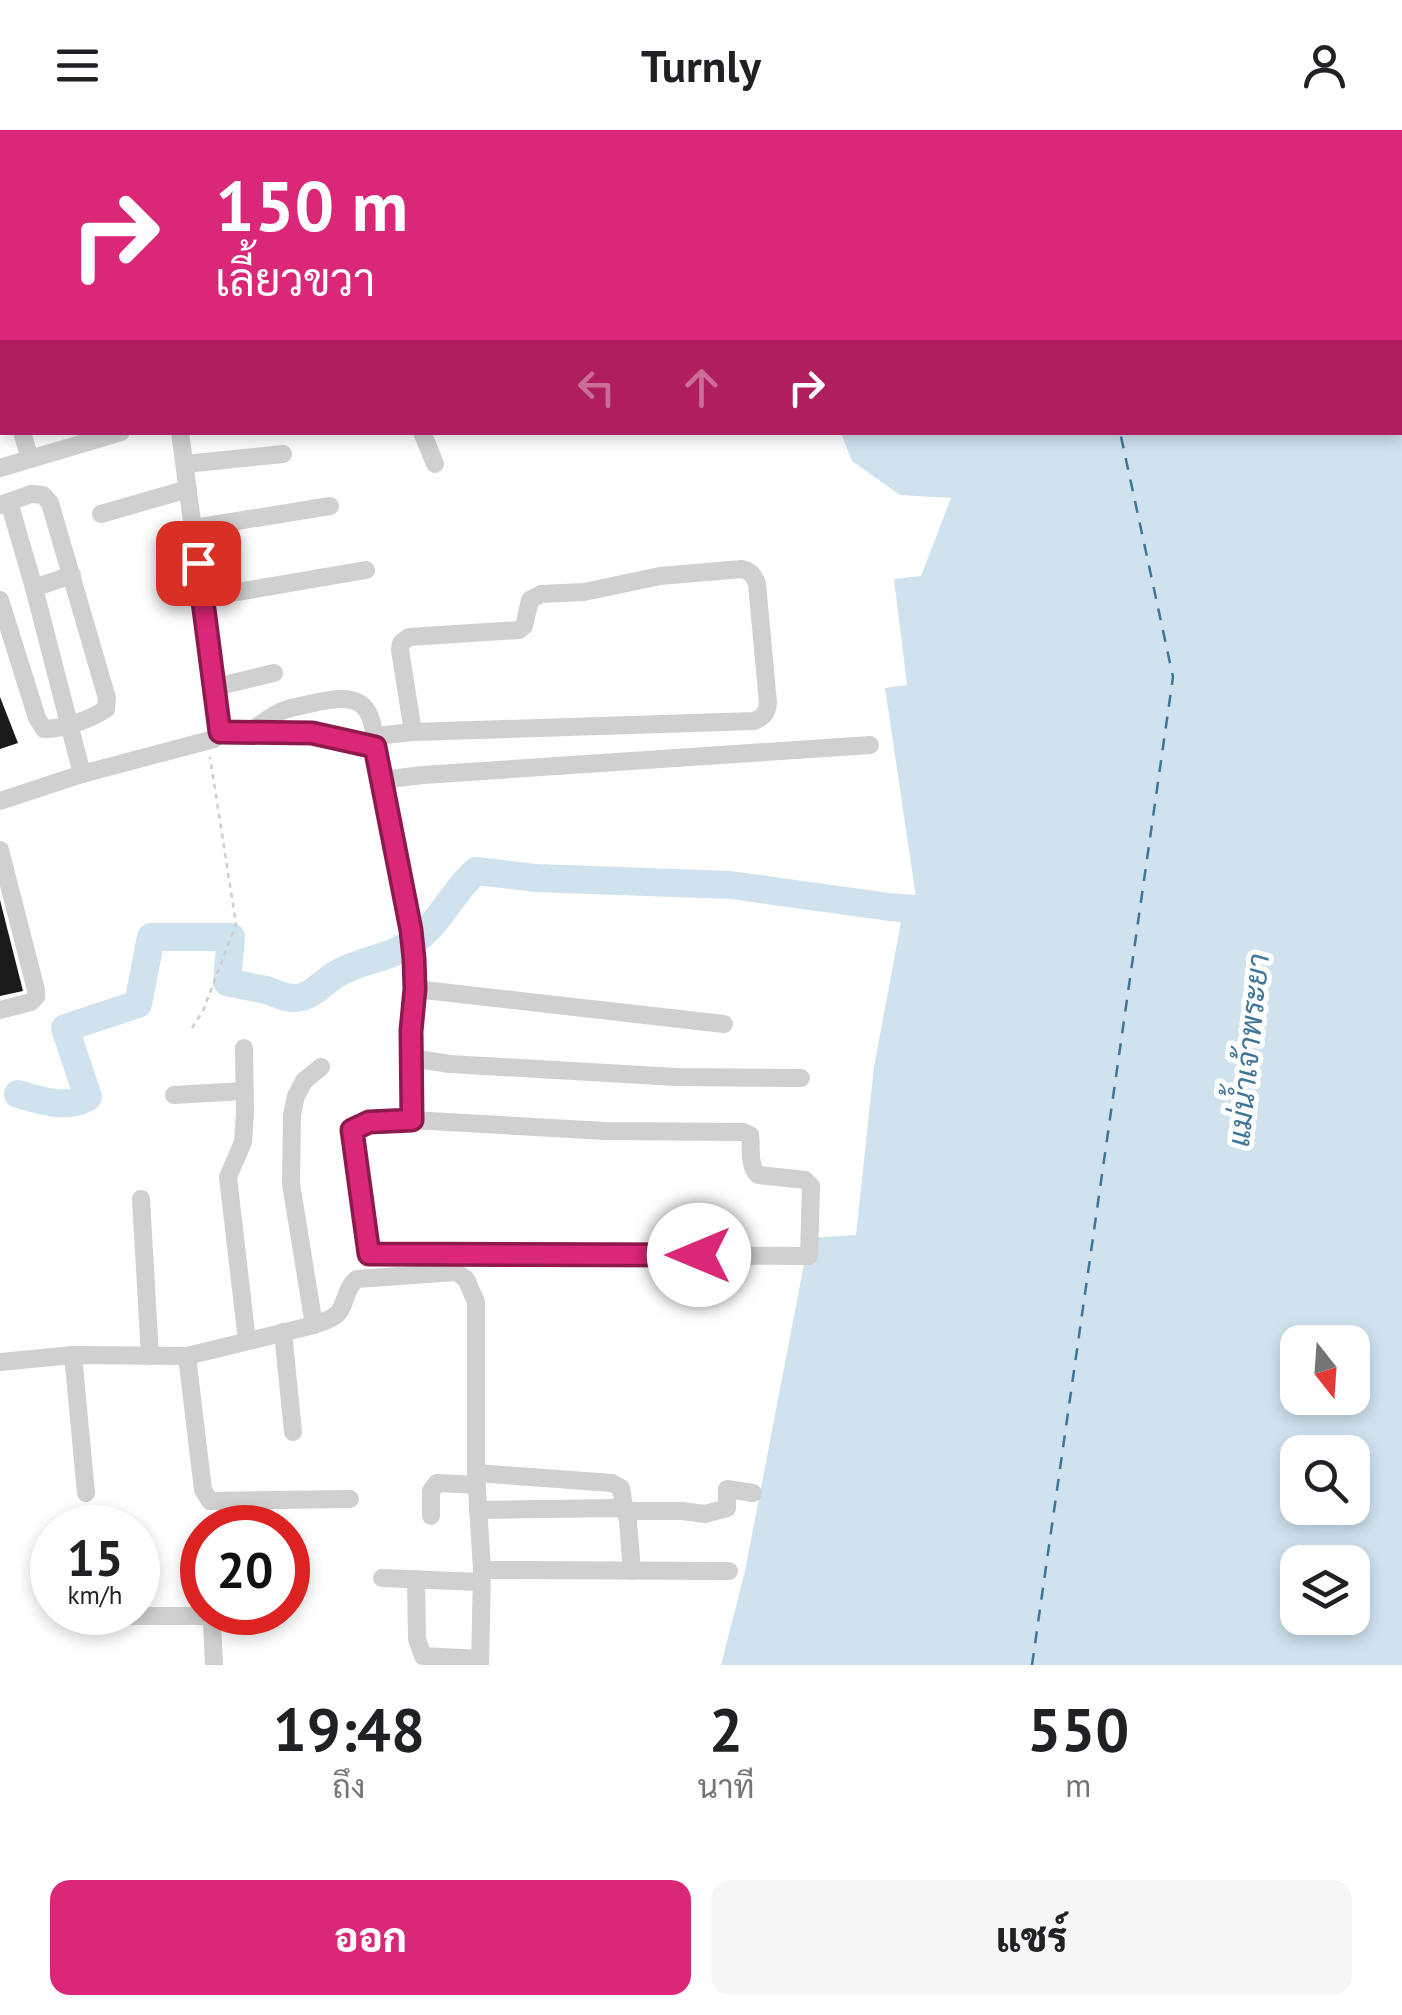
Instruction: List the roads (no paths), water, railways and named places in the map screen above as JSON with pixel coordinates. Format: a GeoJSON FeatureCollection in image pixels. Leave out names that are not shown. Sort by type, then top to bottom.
{"type":"FeatureCollection","features":[{"type":"Feature","properties":{"kind":"street"},"geometry":{"type":"LineString","coordinates":[[23,435],[30,458]]}},
{"type":"Feature","properties":{"kind":"street"},"geometry":{"type":"LineString","coordinates":[[180,435],[216,687],[214,736]]}},
{"type":"Feature","properties":{"kind":"street"},"geometry":{"type":"LineString","coordinates":[[423,435],[435,464]]}},
{"type":"Feature","properties":{"kind":"street"},"geometry":{"type":"LineString","coordinates":[[0,468],[30,458],[55,442],[96,436]]}},
{"type":"Feature","properties":{"kind":"street"},"geometry":{"type":"LineString","coordinates":[[184,464],[283,454]]}},
{"type":"Feature","properties":{"kind":"street"},"geometry":{"type":"LineString","coordinates":[[101,514],[188,489]]}},
{"type":"Feature","properties":{"kind":"street"},"geometry":{"type":"LineString","coordinates":[[0,600],[40,724],[48,730],[70,724],[98,715],[106,710],[107,698],[72,575],[50,503],[44,495],[32,494],[4,503],[34,588],[70,724],[82,774]]}},
{"type":"Feature","properties":{"kind":"street"},"geometry":{"type":"LineString","coordinates":[[194,528],[330,506]]}},
{"type":"Feature","properties":{"kind":"street"},"geometry":{"type":"LineString","coordinates":[[0,801],[214,736],[248,732],[312,733],[375,742],[412,732],[754,720],[767,712],[768,703],[757,584],[748,570],[742,568],[660,576],[584,592],[541,594],[530,600],[524,626],[519,630],[408,637],[400,644],[400,650],[412,732]]}},
{"type":"Feature","properties":{"kind":"street"},"geometry":{"type":"LineString","coordinates":[[203,598],[366,570]]}},
{"type":"Feature","properties":{"kind":"street"},"geometry":{"type":"LineString","coordinates":[[34,588],[72,575]]}},
{"type":"Feature","properties":{"kind":"street"},"geometry":{"type":"LineString","coordinates":[[216,687],[274,674]]}},
{"type":"Feature","properties":{"kind":"street"},"geometry":{"type":"LineString","coordinates":[[248,732],[282,711],[340,698],[362,703],[370,716],[411,930],[415,989],[412,1120]]}},
{"type":"Feature","properties":{"kind":"street"},"geometry":{"type":"LineString","coordinates":[[381,780],[870,745]]}},
{"type":"Feature","properties":{"kind":"street"},"geometry":{"type":"LineString","coordinates":[[0,850],[36,998],[0,1010]]}},
{"type":"Feature","properties":{"kind":"street"},"geometry":{"type":"LineString","coordinates":[[415,989],[724,1024]]}},
{"type":"Feature","properties":{"kind":"street"},"geometry":{"type":"LineString","coordinates":[[244,1048],[242,1142],[228,1178],[248,1340]]}},
{"type":"Feature","properties":{"kind":"street"},"geometry":{"type":"LineString","coordinates":[[412,1058],[450,1064],[676,1077],[801,1078]]}},
{"type":"Feature","properties":{"kind":"street"},"geometry":{"type":"LineString","coordinates":[[314,1325],[292,1184],[292,1114],[304,1081],[321,1067]]}},
{"type":"Feature","properties":{"kind":"street"},"geometry":{"type":"LineString","coordinates":[[174,1094],[243,1091]]}},
{"type":"Feature","properties":{"kind":"street"},"geometry":{"type":"LineString","coordinates":[[412,1120],[605,1130],[743,1132],[750,1135],[752,1162],[758,1175],[806,1180],[811,1186],[810,1256],[369,1254],[352,1130],[369,1122],[412,1120]]}},
{"type":"Feature","properties":{"kind":"street"},"geometry":{"type":"LineString","coordinates":[[141,1199],[150,1356]]}},
{"type":"Feature","properties":{"kind":"street"},"geometry":{"type":"LineString","coordinates":[[0,1362],[73,1356],[187,1356],[314,1325],[334,1316],[340,1311],[350,1284],[357,1279],[456,1272],[466,1279],[476,1302],[480,1662],[423,1656],[417,1640],[416,1579]]}},
{"type":"Feature","properties":{"kind":"street"},"geometry":{"type":"LineString","coordinates":[[283,1332],[293,1432]]}},
{"type":"Feature","properties":{"kind":"street"},"geometry":{"type":"LineString","coordinates":[[73,1356],[86,1493]]}},
{"type":"Feature","properties":{"kind":"street"},"geometry":{"type":"LineString","coordinates":[[187,1356],[203,1490],[210,1501],[350,1499]]}},
{"type":"Feature","properties":{"kind":"street"},"geometry":{"type":"LineString","coordinates":[[431,1516],[431,1491],[437,1482],[477,1479],[612,1483],[621,1488],[632,1571]]}},
{"type":"Feature","properties":{"kind":"street"},"geometry":{"type":"LineString","coordinates":[[478,1510],[618,1508],[705,1514],[727,1508],[727,1489],[753,1493]]}},
{"type":"Feature","properties":{"kind":"street"},"geometry":{"type":"LineString","coordinates":[[382,1578],[729,1571]]}},
{"type":"Feature","properties":{"kind":"street"},"geometry":{"type":"LineString","coordinates":[[160,1616],[208,1616],[212,1623],[214,1665]]}},
{"type":"Feature","properties":{"kind":"water","name":"แม่น้ำเจ้าพระยา"},"geometry":{"type":"Polygon","coordinates":[[[842,435],[1402,435],[1402,1665],[721,1665],[745,1571],[809,1238],[856,1235],[874,1067],[906,895],[916,897],[885,688],[907,685],[894,579],[921,576],[951,498],[900,495],[852,461],[842,435]]]}},
{"type":"Feature","properties":{"kind":"waterway"},"geometry":{"type":"LineString","coordinates":[[18,1094],[63,1103],[88,1097],[65,1028],[138,1004],[151,937],[231,937],[227,982],[288,998],[302,997],[345,970],[414,941],[476,871],[536,878],[731,885],[941,911]]}}]}
